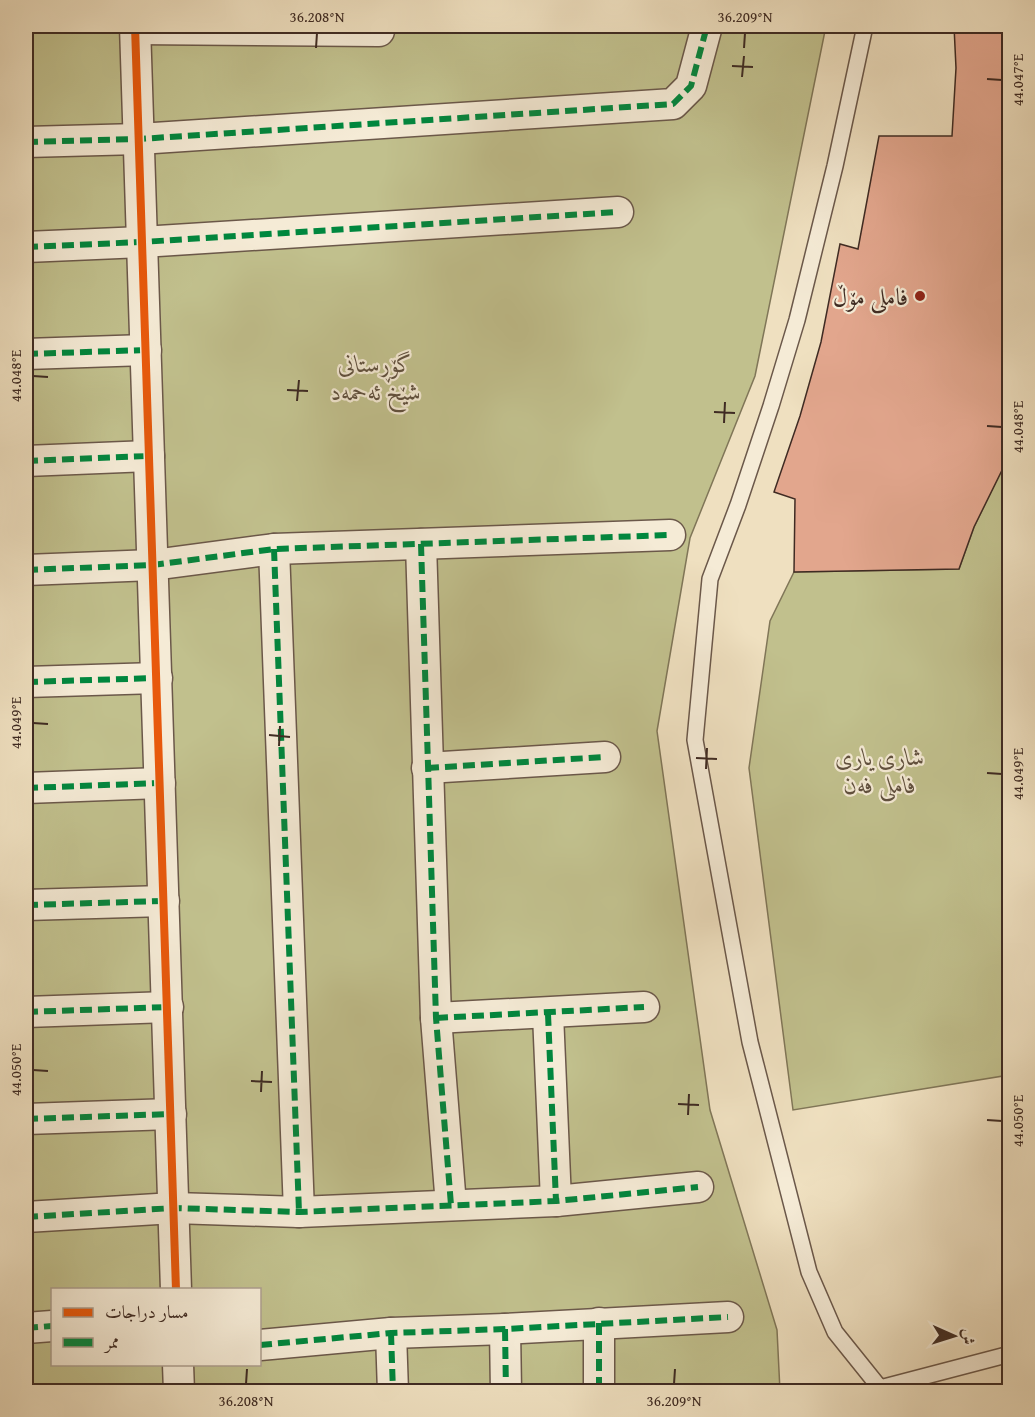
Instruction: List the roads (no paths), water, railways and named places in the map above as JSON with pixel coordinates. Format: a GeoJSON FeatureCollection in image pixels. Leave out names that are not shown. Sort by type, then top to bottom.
{"type":"FeatureCollection","features":[{"type":"Feature","properties":{"kind":"street"},"geometry":{"type":"LineString","coordinates":[[26,142],[139,139],[673,105],[691,86],[707,26]]}},
{"type":"Feature","properties":{"kind":"street"},"geometry":{"type":"LineString","coordinates":[[176,1288],[135,27],[379,31]]}},
{"type":"Feature","properties":{"kind":"street"},"geometry":{"type":"LineString","coordinates":[[26,247],[142,242],[618,212]]}},
{"type":"Feature","properties":{"kind":"street"},"geometry":{"type":"LineString","coordinates":[[26,354],[146,350]]}},
{"type":"Feature","properties":{"kind":"street"},"geometry":{"type":"LineString","coordinates":[[26,461],[149,456]]}},
{"type":"Feature","properties":{"kind":"street"},"geometry":{"type":"LineString","coordinates":[[26,570],[153,565],[274,549],[670,535]]}},
{"type":"Feature","properties":{"kind":"street"},"geometry":{"type":"LineString","coordinates":[[421,544],[436,1018],[451,1205]]}},
{"type":"Feature","properties":{"kind":"street"},"geometry":{"type":"LineString","coordinates":[[274,549],[299,1212]]}},
{"type":"Feature","properties":{"kind":"street"},"geometry":{"type":"LineString","coordinates":[[26,682],[157,678]]}},
{"type":"Feature","properties":{"kind":"street"},"geometry":{"type":"LineString","coordinates":[[427,768],[605,757]]}},
{"type":"Feature","properties":{"kind":"street"},"geometry":{"type":"LineString","coordinates":[[26,788],[160,783]]}},
{"type":"Feature","properties":{"kind":"street"},"geometry":{"type":"LineString","coordinates":[[26,905],[164,901]]}},
{"type":"Feature","properties":{"kind":"street"},"geometry":{"type":"LineString","coordinates":[[26,1012],[168,1007]]}},
{"type":"Feature","properties":{"kind":"street"},"geometry":{"type":"LineString","coordinates":[[436,1018],[548,1014],[644,1007]]}},
{"type":"Feature","properties":{"kind":"street"},"geometry":{"type":"LineString","coordinates":[[548,1014],[555,1201]]}},
{"type":"Feature","properties":{"kind":"street"},"geometry":{"type":"LineString","coordinates":[[26,1119],[171,1114]]}},
{"type":"Feature","properties":{"kind":"street"},"geometry":{"type":"LineString","coordinates":[[26,1217],[174,1208],[299,1212],[555,1201],[698,1187]]}},
{"type":"Feature","properties":{"kind":"street"},"geometry":{"type":"LineString","coordinates":[[261,1345],[391,1333],[728,1317]]}},
{"type":"Feature","properties":{"kind":"street"},"geometry":{"type":"LineString","coordinates":[[599,1323],[599,1392]]}},
{"type":"Feature","properties":{"kind":"street"},"geometry":{"type":"LineString","coordinates":[[26,1328],[51,1326]]}},
{"type":"Feature","properties":{"kind":"street"},"geometry":{"type":"LineString","coordinates":[[505,1329],[506,1392]]}},
{"type":"Feature","properties":{"kind":"street"},"geometry":{"type":"LineString","coordinates":[[391,1333],[393,1392]]}},
{"type":"Feature","properties":{"kind":"street"},"geometry":{"type":"LineString","coordinates":[[178,1366],[179,1392]]}},
{"type":"Feature","properties":{"kind":"lane"},"geometry":{"type":"LineString","coordinates":[[866,26],[797,321],[738,505],[710,579],[695,740],[750,1042],[809,1272],[835,1332],[880,1388],[1010,1354]]}},
{"type":"Feature","properties":{"kind":"place","name":"فاملی مۆڵ"},"geometry":{"type":"Point","coordinates":[920,296]}},
{"type":"Feature","properties":{"kind":"park label","name":"گۆڕستانی شێخ ئەحمەد"},"geometry":{"type":"Point","coordinates":[376,377]}},
{"type":"Feature","properties":{"kind":"park label","name":"شاری یاری فاملی فەن"},"geometry":{"type":"Point","coordinates":[880,770]}}]}
